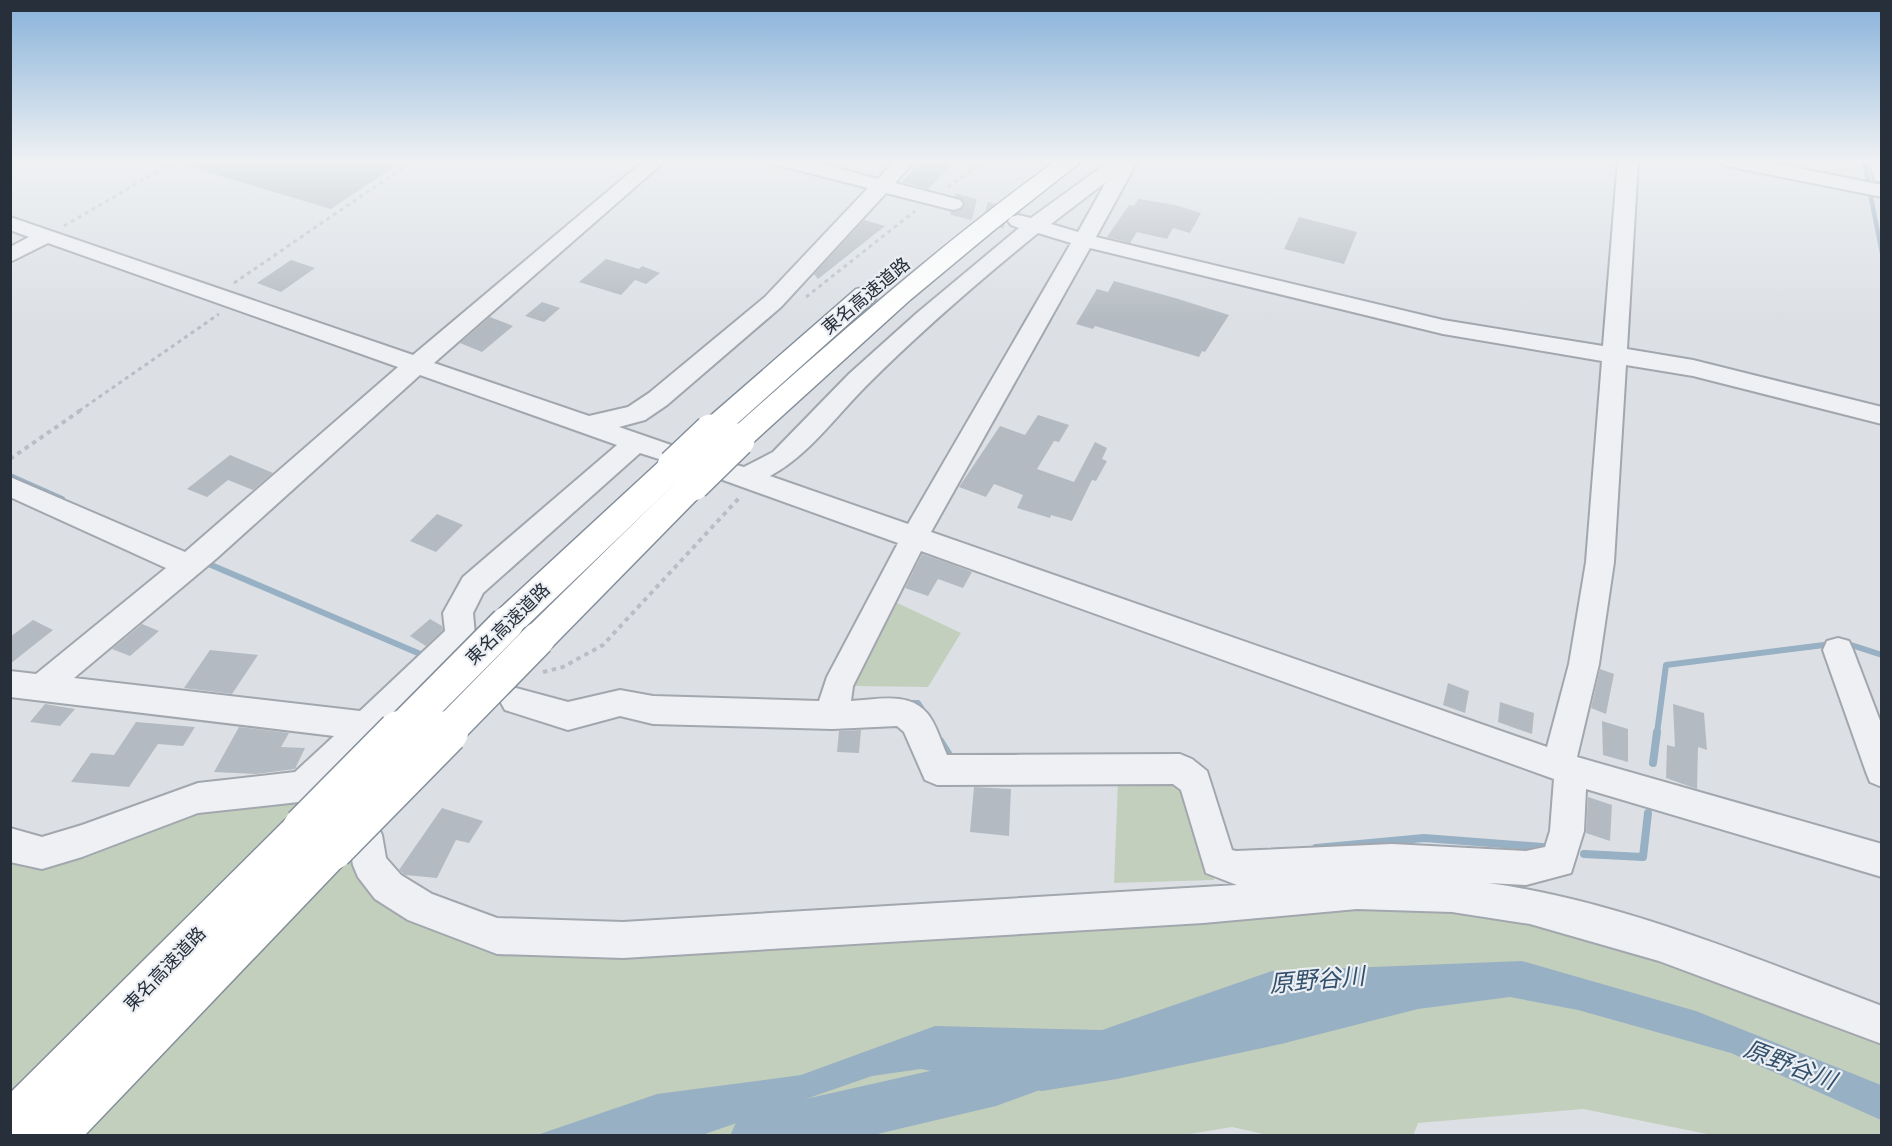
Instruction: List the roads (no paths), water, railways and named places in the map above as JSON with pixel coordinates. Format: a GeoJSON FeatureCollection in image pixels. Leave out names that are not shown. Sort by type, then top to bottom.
{"type":"FeatureCollection","features":[{"type":"Feature","properties":{"kind":"highway","name":"東名高速道路"},"geometry":{"type":"LineString","coordinates":[[724,436],[792,358],[887,277],[970,213]]}},
{"type":"Feature","properties":{"kind":"highway","name":"東名高速道路"},"geometry":{"type":"LineString","coordinates":[[10,1127],[55,1115],[313,821],[523,631],[676,467],[724,436],[1000,213]]}},
{"type":"Feature","properties":{"kind":"street"},"geometry":{"type":"LineString","coordinates":[[41,688],[188,566],[416,365],[594,213]]}},
{"type":"Feature","properties":{"kind":"street"},"geometry":{"type":"LineString","coordinates":[[589,425],[661,408],[773,302],[857,213]]}},
{"type":"Feature","properties":{"kind":"street"},"geometry":{"type":"LineString","coordinates":[[1041,213],[1026,223],[858,380],[782,458],[744,478],[1565,768],[1881,861]]}},
{"type":"Feature","properties":{"kind":"street"},"geometry":{"type":"LineString","coordinates":[[832,715],[838,686],[915,538],[1099,213]]}},
{"type":"Feature","properties":{"kind":"street"},"geometry":{"type":"LineString","coordinates":[[518,702],[568,716],[620,703],[653,710],[832,715],[903,712],[916,723],[937,770],[1180,769],[1195,782],[1218,861],[1236,868],[1392,861],[1526,868],[1559,861],[1567,831],[1565,768],[1600,562],[1624,213]]}},
{"type":"Feature","properties":{"kind":"street"},"geometry":{"type":"LineString","coordinates":[[10,223],[232,295],[416,365],[636,442],[676,467]]}},
{"type":"Feature","properties":{"kind":"street"},"geometry":{"type":"LineString","coordinates":[[1026,223],[1084,240],[1443,327],[1693,368],[1881,416]]}},
{"type":"Feature","properties":{"kind":"street"},"geometry":{"type":"LineString","coordinates":[[10,256],[46,236]]}},
{"type":"Feature","properties":{"kind":"street"},"geometry":{"type":"LineString","coordinates":[[313,821],[367,726],[435,667],[460,635],[458,613],[473,585],[636,442]]}},
{"type":"Feature","properties":{"kind":"street"},"geometry":{"type":"LineString","coordinates":[[10,486],[188,566]]}},
{"type":"Feature","properties":{"kind":"street"},"geometry":{"type":"LineString","coordinates":[[1838,650],[1881,772]]}},
{"type":"Feature","properties":{"kind":"street"},"geometry":{"type":"LineString","coordinates":[[10,684],[367,726]]}},
{"type":"Feature","properties":{"kind":"street"},"geometry":{"type":"LineString","coordinates":[[10,844],[19,849],[42,853],[82,841],[198,798],[313,821],[339,807],[365,835],[370,865],[388,887],[422,908],[497,936],[623,940],[1214,904],[1357,892],[1452,895],[1530,906],[1659,944],[1881,1024]]}},
{"type":"Feature","properties":{"kind":"water"},"geometry":{"type":"Polygon","coordinates":[[[1522,961],[1696,1011],[1881,1085],[1881,1120],[1731,1053],[1578,1010],[1510,997],[1418,1009],[1281,1044],[1117,1079],[1042,1091],[921,1069],[872,1076],[702,1135],[537,1135],[657,1094],[801,1075],[935,1026],[1102,1030],[1272,971],[1522,961]]]}},
{"type":"Feature","properties":{"kind":"waterway"},"geometry":{"type":"LineString","coordinates":[[1874,213],[1882,253]]}},
{"type":"Feature","properties":{"kind":"waterway"},"geometry":{"type":"LineString","coordinates":[[10,476],[62,499]]}},
{"type":"Feature","properties":{"kind":"waterway"},"geometry":{"type":"LineString","coordinates":[[204,562],[425,656]]}},
{"type":"Feature","properties":{"kind":"waterway"},"geometry":{"type":"LineString","coordinates":[[1845,643],[1882,655]]}},
{"type":"Feature","properties":{"kind":"waterway"},"geometry":{"type":"LineString","coordinates":[[1657,733],[1666,665],[1832,644]]}},
{"type":"Feature","properties":{"kind":"waterway"},"geometry":{"type":"LineString","coordinates":[[906,703],[918,703],[925,714]]}},
{"type":"Feature","properties":{"kind":"waterway"},"geometry":{"type":"LineString","coordinates":[[1653,763],[1657,732]]}},
{"type":"Feature","properties":{"kind":"waterway"},"geometry":{"type":"LineString","coordinates":[[940,741],[952,760]]}},
{"type":"Feature","properties":{"kind":"waterway"},"geometry":{"type":"LineString","coordinates":[[1584,854],[1643,857],[1648,813]]}},
{"type":"Feature","properties":{"kind":"waterway"},"geometry":{"type":"LineString","coordinates":[[1316,848],[1424,838],[1542,847]]}},
{"type":"Feature","properties":{"kind":"waterway","name":"原野谷川"},"geometry":{"type":"LineString","coordinates":[[756,1136],[996,1081],[1038,1066]]}},
{"type":"Feature","properties":{"kind":"tunnel"},"geometry":{"type":"LineString","coordinates":[[989,213],[1018,221]]}}]}
